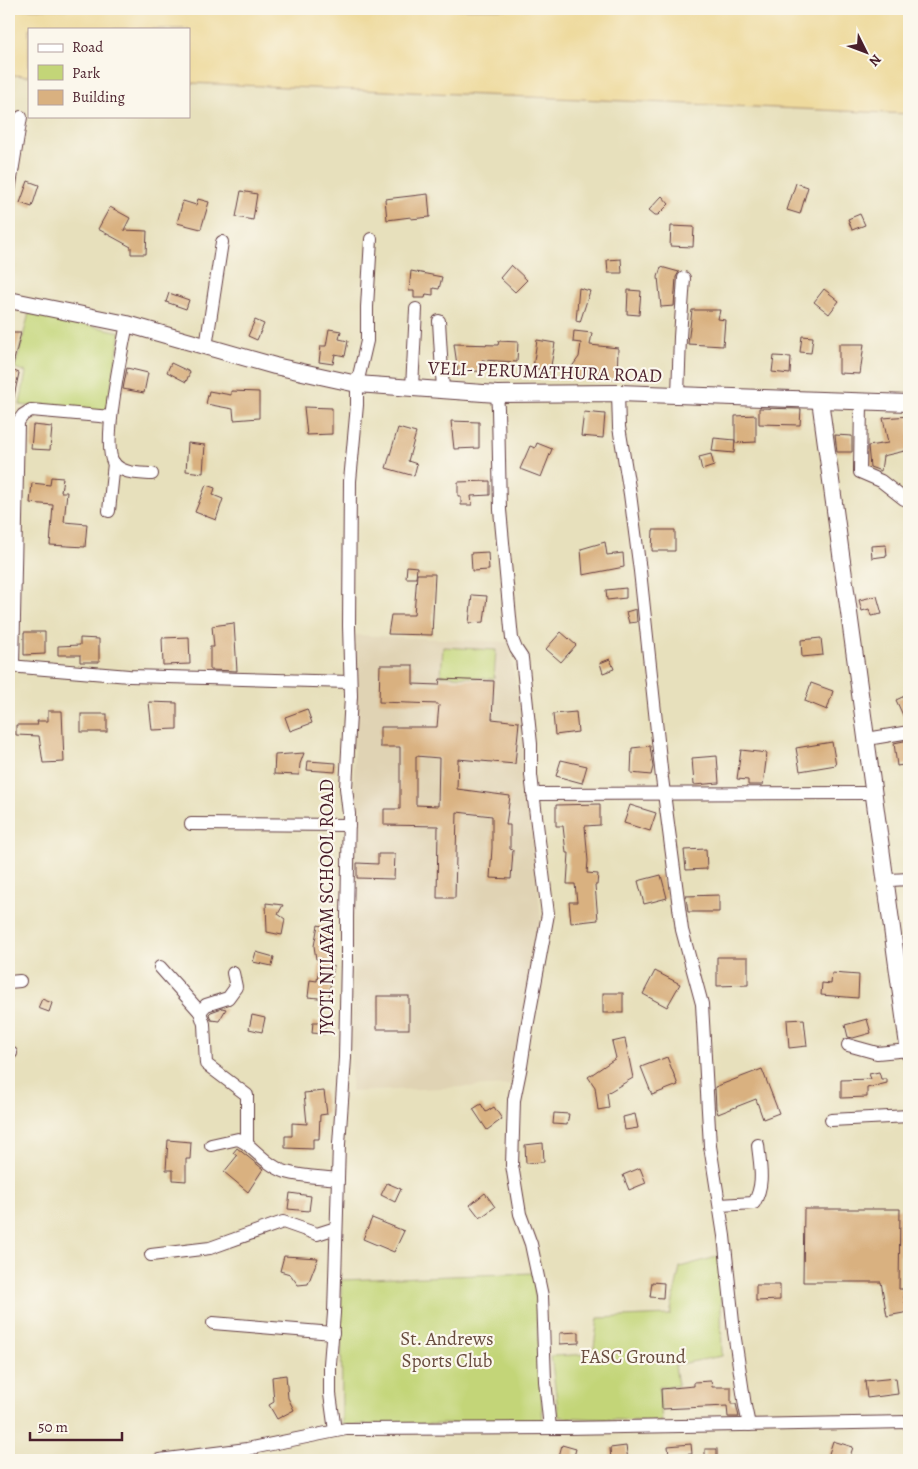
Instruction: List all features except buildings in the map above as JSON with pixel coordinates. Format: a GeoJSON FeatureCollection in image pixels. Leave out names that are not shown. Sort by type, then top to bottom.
{"type":"FeatureCollection","features":[{"type":"Feature","properties":{"kind":"main road","name":"VELI- PERUMATHURA ROAD"},"geometry":{"type":"LineString","coordinates":[[9,300],[127,324],[275,366],[357,384],[496,394],[618,393],[909,403]]}},
{"type":"Feature","properties":{"kind":"main road"},"geometry":{"type":"LineString","coordinates":[[820,400],[886,879],[906,1010],[909,1052]]}},
{"type":"Feature","properties":{"kind":"street"},"geometry":{"type":"LineString","coordinates":[[9,191],[21,117]]}},
{"type":"Feature","properties":{"kind":"street","name":"JYOTI NILAYAM SCHOOL ROAD"},"geometry":{"type":"LineString","coordinates":[[335,1431],[330,1394],[330,1364],[333,1333],[339,1144],[345,1038],[349,825],[346,788],[350,682],[350,481],[357,405],[357,384],[367,341],[371,239]]}},
{"type":"Feature","properties":{"kind":"street"},"geometry":{"type":"LineString","coordinates":[[206,347],[222,242]]}},
{"type":"Feature","properties":{"kind":"street"},"geometry":{"type":"LineString","coordinates":[[678,395],[684,278]]}},
{"type":"Feature","properties":{"kind":"street"},"geometry":{"type":"LineString","coordinates":[[412,388],[416,309]]}},
{"type":"Feature","properties":{"kind":"street"},"geometry":{"type":"LineString","coordinates":[[439,320],[443,390]]}},
{"type":"Feature","properties":{"kind":"street"},"geometry":{"type":"LineString","coordinates":[[109,511],[114,464],[110,454],[111,417],[127,324]]}},
{"type":"Feature","properties":{"kind":"street"},"geometry":{"type":"LineString","coordinates":[[618,393],[619,426],[640,571],[664,794],[682,930],[702,1004],[710,1146],[720,1206],[744,1406],[749,1425]]}},
{"type":"Feature","properties":{"kind":"street"},"geometry":{"type":"LineString","coordinates":[[496,394],[500,510],[512,638],[522,658],[531,744],[531,775],[548,914],[514,1100],[512,1164],[520,1214],[530,1244],[542,1296],[545,1381],[550,1428]]}},
{"type":"Feature","properties":{"kind":"street"},"geometry":{"type":"LineString","coordinates":[[861,401],[860,472],[881,481],[904,498]]}},
{"type":"Feature","properties":{"kind":"street"},"geometry":{"type":"LineString","coordinates":[[111,417],[32,410],[13,421],[11,666],[129,676],[350,682]]}},
{"type":"Feature","properties":{"kind":"street"},"geometry":{"type":"LineString","coordinates":[[114,464],[127,472],[152,474]]}},
{"type":"Feature","properties":{"kind":"street"},"geometry":{"type":"LineString","coordinates":[[867,739],[909,732]]}},
{"type":"Feature","properties":{"kind":"street"},"geometry":{"type":"LineString","coordinates":[[533,794],[874,793]]}},
{"type":"Feature","properties":{"kind":"street"},"geometry":{"type":"LineString","coordinates":[[191,824],[349,825]]}},
{"type":"Feature","properties":{"kind":"street"},"geometry":{"type":"LineString","coordinates":[[886,879],[909,879]]}},
{"type":"Feature","properties":{"kind":"street"},"geometry":{"type":"LineString","coordinates":[[160,967],[200,1012],[204,1024],[206,1064],[248,1095],[247,1144]]}},
{"type":"Feature","properties":{"kind":"street"},"geometry":{"type":"LineString","coordinates":[[200,1012],[206,1005],[228,998],[236,988],[233,973]]}},
{"type":"Feature","properties":{"kind":"street"},"geometry":{"type":"LineString","coordinates":[[848,1045],[877,1053],[909,1052]]}},
{"type":"Feature","properties":{"kind":"street"},"geometry":{"type":"LineString","coordinates":[[831,1120],[909,1116]]}},
{"type":"Feature","properties":{"kind":"street"},"geometry":{"type":"LineString","coordinates":[[211,1145],[238,1139],[247,1144],[265,1160],[284,1171],[338,1179]]}},
{"type":"Feature","properties":{"kind":"street"},"geometry":{"type":"LineString","coordinates":[[720,1206],[754,1203],[762,1178],[758,1145]]}},
{"type":"Feature","properties":{"kind":"street"},"geometry":{"type":"LineString","coordinates":[[151,1255],[210,1248],[283,1222],[317,1234],[336,1228]]}},
{"type":"Feature","properties":{"kind":"street"},"geometry":{"type":"LineString","coordinates":[[213,1323],[333,1333]]}},
{"type":"Feature","properties":{"kind":"street"},"geometry":{"type":"LineString","coordinates":[[159,1460],[246,1449],[346,1429],[550,1428],[909,1422]]}},
{"type":"Feature","properties":{"kind":"shaded area"},"geometry":{"type":"Polygon","coordinates":[[[355,635],[509,642],[521,715],[541,919],[511,1085],[351,1092],[355,635]]]}},
{"type":"Feature","properties":{"kind":"green space"},"geometry":{"type":"Polygon","coordinates":[[[29,313],[121,332],[107,409],[96,413],[20,405],[26,372],[15,368],[29,313]]]}},
{"type":"Feature","properties":{"kind":"green space"},"geometry":{"type":"Polygon","coordinates":[[[443,647],[496,650],[494,679],[441,675],[443,647]]]}},
{"type":"Feature","properties":{"kind":"green space","name":"FASC Ground"},"geometry":{"type":"Polygon","coordinates":[[[720,1256],[722,1356],[675,1365],[678,1386],[659,1387],[662,1422],[559,1417],[551,1356],[593,1354],[598,1318],[670,1315],[680,1267],[720,1256]]]}},
{"type":"Feature","properties":{"kind":"green space","name":"St. Andrews Sports Club"},"geometry":{"type":"Polygon","coordinates":[[[534,1273],[543,1423],[342,1425],[341,1280],[534,1273]]]}},
{"type":"Feature","properties":{"kind":"sand"},"geometry":{"type":"Polygon","coordinates":[[[9,9],[909,9],[909,114],[190,83],[190,28],[28,28],[28,76],[9,75],[9,9]]]}}]}
